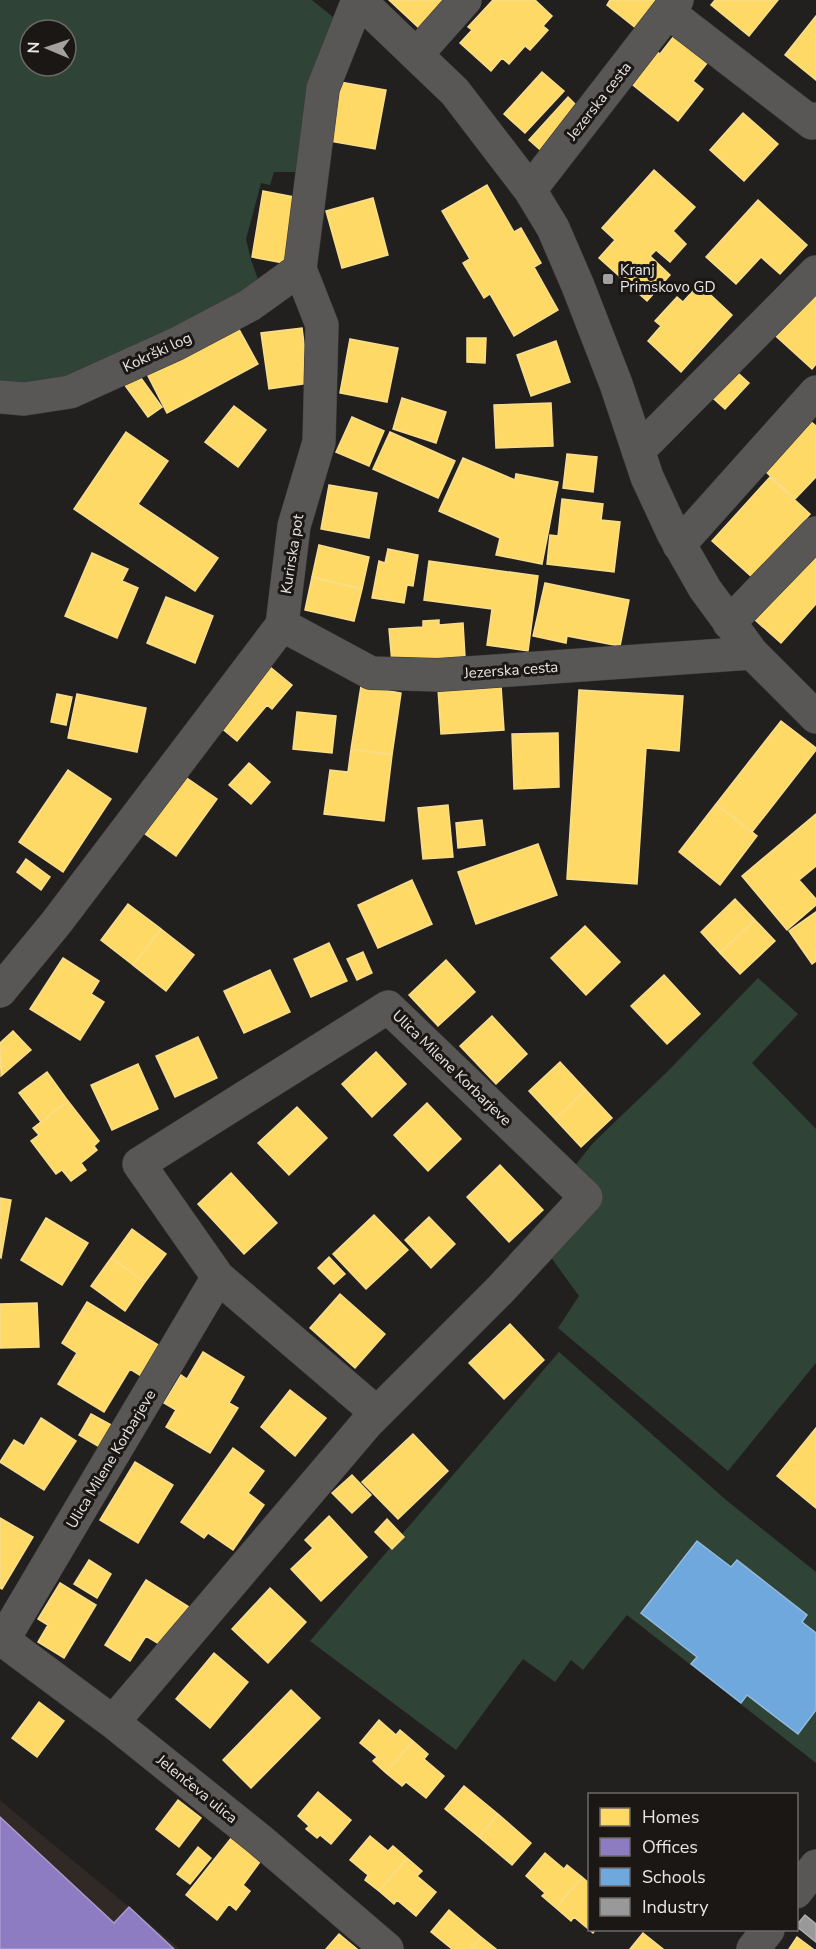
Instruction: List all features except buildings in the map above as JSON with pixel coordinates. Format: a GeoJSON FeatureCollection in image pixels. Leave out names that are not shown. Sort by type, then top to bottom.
{"type":"FeatureCollection","features":[{"type":"Feature","properties":{"kind":"street"},"geometry":{"type":"LineString","coordinates":[[358,0],[455,92],[530,190],[553,228],[578,286],[616,384],[647,477],[679,545],[705,589],[752,653],[816,717]]}},
{"type":"Feature","properties":{"kind":"street","name":"Kurirska pot"},"geometry":{"type":"LineString","coordinates":[[282,625],[294,526],[319,442],[322,325],[300,268],[323,88],[358,0]]}},
{"type":"Feature","properties":{"kind":"street"},"geometry":{"type":"LineString","coordinates":[[417,54],[465,0]]}},
{"type":"Feature","properties":{"kind":"street","name":"Jezerska cesta"},"geometry":{"type":"LineString","coordinates":[[530,190],[672,6],[812,123],[816,118]]}},
{"type":"Feature","properties":{"kind":"street","name":"Kokrški log"},"geometry":{"type":"LineString","coordinates":[[0,397],[24,399],[70,392],[204,330],[250,305],[300,268]]}},
{"type":"Feature","properties":{"kind":"street"},"geometry":{"type":"LineString","coordinates":[[638,451],[816,272]]}},
{"type":"Feature","properties":{"kind":"street"},"geometry":{"type":"LineString","coordinates":[[679,545],[816,392]]}},
{"type":"Feature","properties":{"kind":"street"},"geometry":{"type":"LineString","coordinates":[[729,623],[816,533]]}},
{"type":"Feature","properties":{"kind":"street"},"geometry":{"type":"LineString","coordinates":[[0,991],[56,923],[282,625]]}},
{"type":"Feature","properties":{"kind":"street","name":"Jezerska cesta"},"geometry":{"type":"LineString","coordinates":[[282,625],[371,673],[438,675],[752,653]]}},
{"type":"Feature","properties":{"kind":"street","name":"Ulica Milene Korbarjeve"},"geometry":{"type":"LineString","coordinates":[[113,1722],[377,1413],[500,1290],[586,1197],[388,1007],[139,1164],[218,1277],[377,1413]]}},
{"type":"Feature","properties":{"kind":"street","name":"Ulica Milene Korbarjeve"},"geometry":{"type":"LineString","coordinates":[[1,1639],[218,1277]]}},
{"type":"Feature","properties":{"kind":"street","name":"Jelenčeva ulica"},"geometry":{"type":"LineString","coordinates":[[1,1639],[113,1722],[260,1840],[387,1949]]}},
{"type":"Feature","properties":{"kind":"street"},"geometry":{"type":"LineString","coordinates":[[798,1889],[816,1866]]}},
{"type":"Feature","properties":{"kind":"street"},"geometry":{"type":"LineString","coordinates":[[753,1949],[766,1931]]}},
{"type":"Feature","properties":{"kind":"shaded area"},"geometry":{"type":"Polygon","coordinates":[[[0,1800],[8,1807],[180,1949],[0,1949],[0,1800]]]}},
{"type":"Feature","properties":{"kind":"green space"},"geometry":{"type":"Polygon","coordinates":[[[0,0],[312,0],[339,22],[297,172],[274,172],[270,185],[261,183],[246,239],[262,290],[69,384],[0,389],[0,0]]]}},
{"type":"Feature","properties":{"kind":"green space"},"geometry":{"type":"Polygon","coordinates":[[[758,978],[798,1014],[752,1063],[816,1129],[816,1363],[728,1471],[558,1328],[579,1296],[550,1256],[574,1167],[593,1143],[668,1071],[758,978]]]}},
{"type":"Feature","properties":{"kind":"green space"},"geometry":{"type":"Polygon","coordinates":[[[559,1352],[726,1500],[816,1572],[816,1763],[627,1615],[583,1670],[571,1660],[555,1682],[523,1659],[456,1750],[310,1641],[559,1352]]]}},
{"type":"Feature","properties":{"kind":"place","name":"Kranj Primskovo GD"},"geometry":{"type":"Point","coordinates":[608,279]}}]}
